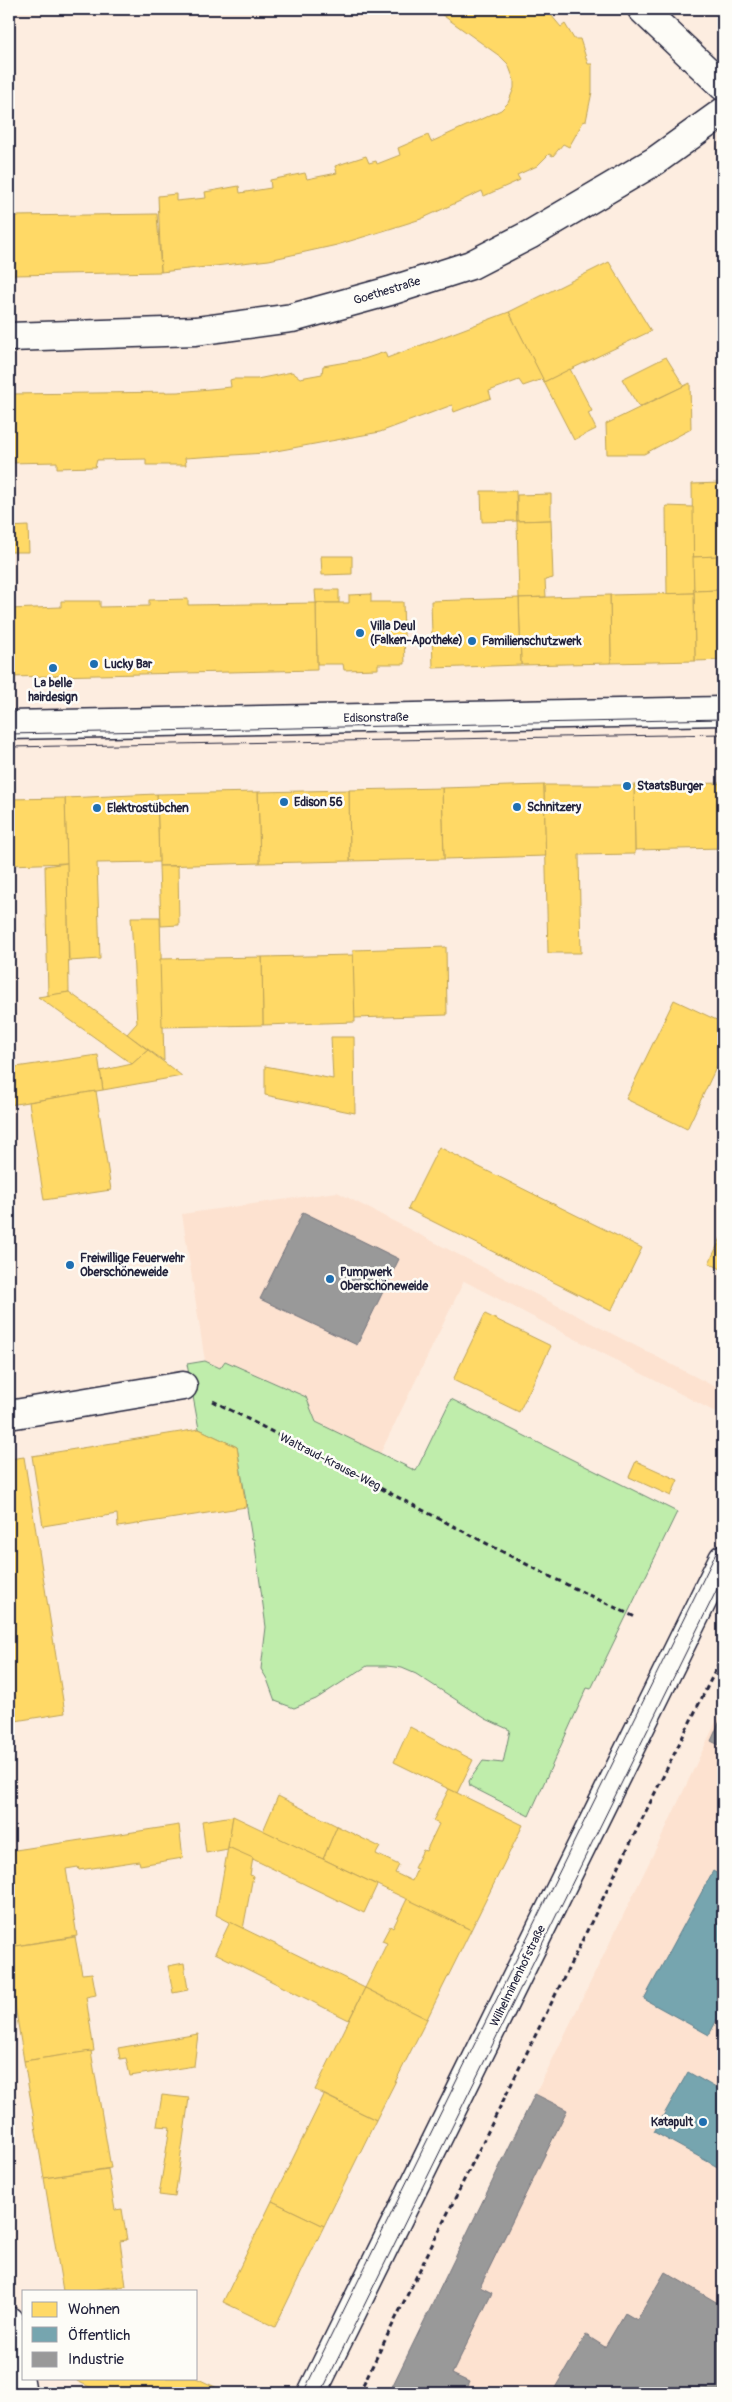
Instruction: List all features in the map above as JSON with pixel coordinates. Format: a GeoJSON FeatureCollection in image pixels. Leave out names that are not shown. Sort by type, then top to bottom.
{"type":"FeatureCollection","features":[{"type":"Feature","properties":{"kind":"street"},"geometry":{"type":"LineString","coordinates":[[642,9],[723,86]]}},
{"type":"Feature","properties":{"kind":"street","name":"Goethestraße"},"geometry":{"type":"LineString","coordinates":[[9,336],[196,331],[292,318],[390,291],[471,265],[531,234],[655,161],[723,112]]}},
{"type":"Feature","properties":{"kind":"street","name":"Edisonstraße"},"geometry":{"type":"LineString","coordinates":[[15,728],[723,711]]}},
{"type":"Feature","properties":{"kind":"street"},"geometry":{"type":"LineString","coordinates":[[9,1415],[183,1386]]}},
{"type":"Feature","properties":{"kind":"street","name":"Wilhelminenhofstraße"},"geometry":{"type":"LineString","coordinates":[[312,2393],[723,1558]]}},
{"type":"Feature","properties":{"kind":"street"},"geometry":{"type":"LineString","coordinates":[[9,2321],[22,2393]]}},
{"type":"Feature","properties":{"kind":"path","name":"Waltraud-Krause-Weg"},"geometry":{"type":"LineString","coordinates":[[183,1386],[551,1577],[635,1617]]}},
{"type":"Feature","properties":{"kind":"path"},"geometry":{"type":"LineString","coordinates":[[359,2393],[723,1655]]}},
{"type":"Feature","properties":{"kind":"shaded area"},"geometry":{"type":"Polygon","coordinates":[[[337,1192],[723,1391],[723,1416],[464,1281],[380,1454],[316,1422],[306,1397],[225,1361],[220,1368],[205,1361],[182,1214],[337,1192]]]}},
{"type":"Feature","properties":{"kind":"shaded area"},"geometry":{"type":"Polygon","coordinates":[[[723,1707],[723,2393],[389,2393],[666,1828],[723,1707]]]}},
{"type":"Feature","properties":{"kind":"green space"},"geometry":{"type":"Polygon","coordinates":[[[205,1361],[220,1368],[225,1361],[306,1397],[316,1422],[416,1471],[451,1399],[677,1512],[591,1689],[587,1688],[529,1816],[470,1786],[469,1781],[483,1761],[503,1763],[510,1730],[486,1719],[416,1674],[402,1668],[367,1666],[316,1699],[294,1708],[275,1701],[261,1669],[266,1627],[254,1539],[252,1539],[237,1447],[199,1429],[187,1364],[205,1361]]]}},
{"type":"Feature","properties":{"kind":"building: Wohnen"},"geometry":{"type":"Polygon","coordinates":[[[434,9],[546,9],[561,27],[565,24],[574,39],[580,39],[588,64],[592,64],[592,92],[586,121],[583,122],[569,147],[563,144],[553,156],[549,154],[537,166],[517,175],[520,180],[484,196],[482,191],[421,219],[383,231],[337,245],[269,260],[161,272],[158,196],[176,194],[176,201],[206,198],[205,192],[239,186],[240,193],[271,188],[270,180],[305,173],[307,179],[337,173],[335,166],[366,156],[369,163],[376,161],[377,164],[400,155],[398,148],[428,135],[431,142],[501,110],[508,103],[514,88],[514,80],[508,64],[434,9]]]}},
{"type":"Feature","properties":{"kind":"building: Wohnen"},"geometry":{"type":"Polygon","coordinates":[[[157,214],[161,272],[15,275],[14,216],[157,214]]]}},
{"type":"Feature","properties":{"kind":"building: Wohnen"},"geometry":{"type":"Polygon","coordinates":[[[9,216],[14,216],[15,275],[9,275],[9,216]]]}},
{"type":"Feature","properties":{"kind":"building: Wohnen"},"geometry":{"type":"Polygon","coordinates":[[[609,262],[651,331],[544,382],[509,312],[609,262]]]}},
{"type":"Feature","properties":{"kind":"building: Wohnen"},"geometry":{"type":"Polygon","coordinates":[[[509,312],[543,379],[523,386],[519,380],[489,391],[491,398],[454,412],[452,405],[380,432],[265,453],[185,458],[186,465],[146,465],[146,459],[97,460],[95,467],[57,468],[57,462],[9,463],[9,394],[178,392],[231,387],[230,380],[233,379],[257,379],[292,372],[300,378],[322,374],[323,366],[364,359],[385,352],[387,358],[509,312]]]}},
{"type":"Feature","properties":{"kind":"building: Wohnen"},"geometry":{"type":"Polygon","coordinates":[[[666,357],[684,386],[639,407],[622,379],[666,357]]]}},
{"type":"Feature","properties":{"kind":"building: Wohnen"},"geometry":{"type":"Polygon","coordinates":[[[570,369],[592,411],[588,413],[596,429],[574,440],[544,382],[570,369]]]}},
{"type":"Feature","properties":{"kind":"building: Wohnen"},"geometry":{"type":"Polygon","coordinates":[[[690,383],[691,429],[644,454],[607,454],[606,424],[690,383]]]}},
{"type":"Feature","properties":{"kind":"building: Wohnen"},"geometry":{"type":"Polygon","coordinates":[[[720,483],[722,556],[693,557],[692,484],[720,483]]]}},
{"type":"Feature","properties":{"kind":"building: Wohnen"},"geometry":{"type":"Polygon","coordinates":[[[481,491],[516,491],[517,521],[482,522],[481,491]]]}},
{"type":"Feature","properties":{"kind":"building: Wohnen"},"geometry":{"type":"Polygon","coordinates":[[[551,494],[551,520],[517,521],[517,495],[551,494]]]}},
{"type":"Feature","properties":{"kind":"building: Wohnen"},"geometry":{"type":"Polygon","coordinates":[[[666,506],[693,507],[694,593],[667,594],[666,506]]]}},
{"type":"Feature","properties":{"kind":"building: Wohnen"},"geometry":{"type":"Polygon","coordinates":[[[551,520],[553,578],[545,580],[546,597],[519,598],[517,521],[551,520]]]}},
{"type":"Feature","properties":{"kind":"building: Wohnen"},"geometry":{"type":"Polygon","coordinates":[[[28,526],[29,552],[9,552],[9,527],[28,526]]]}},
{"type":"Feature","properties":{"kind":"building: Wohnen"},"geometry":{"type":"Polygon","coordinates":[[[321,556],[352,556],[352,574],[322,575],[321,556]]]}},
{"type":"Feature","properties":{"kind":"building: Wohnen"},"geometry":{"type":"Polygon","coordinates":[[[718,556],[719,590],[694,591],[693,557],[718,556]]]}},
{"type":"Feature","properties":{"kind":"building: Wohnen"},"geometry":{"type":"Polygon","coordinates":[[[315,590],[339,590],[339,603],[316,603],[315,590]]]}},
{"type":"Feature","properties":{"kind":"building: Wohnen"},"geometry":{"type":"Polygon","coordinates":[[[723,590],[723,660],[695,661],[694,591],[723,590]]]}},
{"type":"Feature","properties":{"kind":"building: Wohnen"},"geometry":{"type":"Polygon","coordinates":[[[694,593],[695,661],[611,663],[610,595],[694,593]]]}},
{"type":"Feature","properties":{"kind":"building: Wohnen","name":"Villa Deul (Falken-Apotheke)"},"geometry":{"type":"Polygon","coordinates":[[[371,594],[371,602],[403,602],[405,664],[378,664],[378,669],[344,670],[343,664],[317,664],[316,603],[349,603],[349,595],[371,594]]]}},
{"type":"Feature","properties":{"kind":"building: Wohnen"},"geometry":{"type":"Polygon","coordinates":[[[610,595],[611,663],[521,665],[519,598],[610,595]]]}},
{"type":"Feature","properties":{"kind":"building: Wohnen"},"geometry":{"type":"Polygon","coordinates":[[[519,598],[521,665],[433,668],[431,601],[519,598]]]}},
{"type":"Feature","properties":{"kind":"building: Wohnen"},"geometry":{"type":"Polygon","coordinates":[[[188,599],[188,605],[316,603],[317,670],[9,677],[9,609],[61,607],[61,601],[100,601],[100,607],[149,606],[149,600],[188,599]]]}},
{"type":"Feature","properties":{"kind":"building: Wohnen"},"geometry":{"type":"Polygon","coordinates":[[[723,783],[723,848],[635,850],[634,785],[723,783]]]}},
{"type":"Feature","properties":{"kind":"building: Wohnen"},"geometry":{"type":"Polygon","coordinates":[[[544,785],[546,856],[444,859],[442,788],[544,785]]]}},
{"type":"Feature","properties":{"kind":"building: Wohnen"},"geometry":{"type":"Polygon","coordinates":[[[544,785],[634,785],[635,854],[579,855],[581,953],[548,953],[544,785]]]}},
{"type":"Feature","properties":{"kind":"building: Wohnen"},"geometry":{"type":"Polygon","coordinates":[[[442,788],[444,859],[350,861],[349,790],[442,788]]]}},
{"type":"Feature","properties":{"kind":"building: Wohnen"},"geometry":{"type":"Polygon","coordinates":[[[349,790],[350,861],[260,863],[258,792],[349,790]]]}},
{"type":"Feature","properties":{"kind":"building: Wohnen"},"geometry":{"type":"Polygon","coordinates":[[[258,792],[260,863],[159,866],[157,794],[258,792]]]}},
{"type":"Feature","properties":{"kind":"building: Wohnen"},"geometry":{"type":"Polygon","coordinates":[[[157,794],[159,862],[97,863],[100,959],[69,961],[65,798],[157,794]]]}},
{"type":"Feature","properties":{"kind":"building: Wohnen"},"geometry":{"type":"Polygon","coordinates":[[[65,798],[67,863],[9,865],[9,799],[65,798]]]}},
{"type":"Feature","properties":{"kind":"building: Wohnen"},"geometry":{"type":"Polygon","coordinates":[[[67,863],[69,992],[48,996],[45,866],[67,863]]]}},
{"type":"Feature","properties":{"kind":"building: Wohnen"},"geometry":{"type":"Polygon","coordinates":[[[159,866],[178,866],[179,925],[161,926],[159,866]]]}},
{"type":"Feature","properties":{"kind":"building: Wohnen"},"geometry":{"type":"Polygon","coordinates":[[[131,917],[160,917],[164,1061],[127,1034],[137,1023],[131,917]]]}},
{"type":"Feature","properties":{"kind":"building: Wohnen"},"geometry":{"type":"Polygon","coordinates":[[[446,947],[447,1015],[354,1018],[353,950],[446,947]]]}},
{"type":"Feature","properties":{"kind":"building: Wohnen"},"geometry":{"type":"Polygon","coordinates":[[[353,955],[355,1022],[263,1025],[262,957],[353,955]]]}},
{"type":"Feature","properties":{"kind":"building: Wohnen"},"geometry":{"type":"Polygon","coordinates":[[[262,957],[263,1025],[162,1027],[160,959],[262,957]]]}},
{"type":"Feature","properties":{"kind":"building: Wohnen"},"geometry":{"type":"Polygon","coordinates":[[[69,992],[148,1050],[132,1064],[38,997],[69,992]]]}},
{"type":"Feature","properties":{"kind":"building: Wohnen"},"geometry":{"type":"Polygon","coordinates":[[[674,1000],[723,1023],[723,1053],[687,1129],[626,1099],[674,1000]]]}},
{"type":"Feature","properties":{"kind":"building: Wohnen"},"geometry":{"type":"Polygon","coordinates":[[[331,1037],[354,1037],[355,1113],[265,1095],[265,1066],[333,1079],[331,1037]]]}},
{"type":"Feature","properties":{"kind":"building: Wohnen"},"geometry":{"type":"Polygon","coordinates":[[[148,1050],[182,1076],[103,1090],[100,1071],[132,1064],[148,1050]]]}},
{"type":"Feature","properties":{"kind":"building: Wohnen"},"geometry":{"type":"Polygon","coordinates":[[[98,1055],[103,1090],[9,1105],[9,1068],[98,1055]]]}},
{"type":"Feature","properties":{"kind":"building: Wohnen"},"geometry":{"type":"Polygon","coordinates":[[[96,1091],[111,1190],[44,1200],[29,1102],[96,1091]]]}},
{"type":"Feature","properties":{"kind":"building: Wohnen"},"geometry":{"type":"Polygon","coordinates":[[[439,1147],[642,1248],[611,1311],[408,1209],[439,1147]]]}},
{"type":"Feature","properties":{"kind":"building: Wohnen"},"geometry":{"type":"Polygon","coordinates":[[[723,1234],[723,1270],[709,1263],[723,1234]]]}},
{"type":"Feature","properties":{"kind":"building: Wohnen"},"geometry":{"type":"Polygon","coordinates":[[[485,1314],[551,1346],[519,1412],[453,1380],[485,1314]]]}},
{"type":"Feature","properties":{"kind":"building: Wohnen"},"geometry":{"type":"Polygon","coordinates":[[[199,1429],[237,1447],[246,1507],[118,1527],[117,1514],[43,1526],[32,1456],[199,1429]]]}},
{"type":"Feature","properties":{"kind":"building: Wohnen"},"geometry":{"type":"Polygon","coordinates":[[[24,1457],[65,1713],[9,1722],[9,1459],[24,1457]]]}},
{"type":"Feature","properties":{"kind":"building: Wohnen"},"geometry":{"type":"Polygon","coordinates":[[[636,1461],[678,1480],[671,1496],[629,1477],[636,1461]]]}},
{"type":"Feature","properties":{"kind":"building: Wohnen"},"geometry":{"type":"Polygon","coordinates":[[[410,1727],[473,1760],[457,1793],[394,1762],[410,1727]]]}},
{"type":"Feature","properties":{"kind":"building: Wohnen"},"geometry":{"type":"Polygon","coordinates":[[[449,1789],[523,1825],[471,1930],[323,1859],[337,1826],[380,1847],[376,1854],[399,1865],[395,1873],[412,1881],[417,1869],[414,1868],[423,1850],[426,1851],[439,1824],[433,1821],[449,1789]]]}},
{"type":"Feature","properties":{"kind":"building: Wohnen"},"geometry":{"type":"Polygon","coordinates":[[[278,1796],[337,1826],[323,1859],[263,1831],[278,1796]]]}},
{"type":"Feature","properties":{"kind":"building: Wohnen"},"geometry":{"type":"Polygon","coordinates":[[[233,1816],[228,1849],[206,1853],[202,1821],[233,1816]]]}},
{"type":"Feature","properties":{"kind":"building: Wohnen"},"geometry":{"type":"Polygon","coordinates":[[[233,1816],[377,1885],[364,1913],[228,1847],[233,1816]]]}},
{"type":"Feature","properties":{"kind":"building: Wohnen"},"geometry":{"type":"Polygon","coordinates":[[[179,1825],[183,1858],[140,1865],[139,1861],[79,1870],[78,1867],[66,1869],[77,1936],[9,1947],[9,1851],[179,1825]]]}},
{"type":"Feature","properties":{"kind":"building: Wohnen"},"geometry":{"type":"Polygon","coordinates":[[[228,1847],[253,1858],[250,1875],[253,1876],[243,1929],[216,1915],[228,1847]]]}},
{"type":"Feature","properties":{"kind":"building: Wohnen"},"geometry":{"type":"Polygon","coordinates":[[[407,1899],[471,1930],[427,2019],[365,1988],[387,1943],[382,1941],[390,1926],[393,1928],[407,1899]]]}},
{"type":"Feature","properties":{"kind":"building: Wohnen"},"geometry":{"type":"Polygon","coordinates":[[[230,1922],[365,1988],[349,2020],[215,1953],[230,1922]]]}},
{"type":"Feature","properties":{"kind":"building: Wohnen"},"geometry":{"type":"Polygon","coordinates":[[[75,1937],[82,1974],[92,1973],[96,1995],[86,1997],[94,2051],[24,2061],[9,1968],[9,1947],[75,1937]]]}},
{"type":"Feature","properties":{"kind":"building: Wohnen"},"geometry":{"type":"Polygon","coordinates":[[[184,1963],[188,1990],[173,1993],[168,1966],[184,1963]]]}},
{"type":"Feature","properties":{"kind":"building: Wohnen"},"geometry":{"type":"Polygon","coordinates":[[[365,1988],[427,2019],[376,2120],[315,2090],[365,1988]]]}},
{"type":"Feature","properties":{"kind":"building: Wohnen"},"geometry":{"type":"Polygon","coordinates":[[[198,2034],[194,2066],[130,2076],[126,2058],[120,2059],[118,2048],[198,2034]]]}},
{"type":"Feature","properties":{"kind":"building: Wohnen"},"geometry":{"type":"Polygon","coordinates":[[[91,2051],[111,2168],[44,2178],[24,2061],[91,2051]]]}},
{"type":"Feature","properties":{"kind":"building: Wohnen"},"geometry":{"type":"Polygon","coordinates":[[[162,2095],[189,2098],[175,2197],[159,2195],[170,2127],[157,2126],[162,2095]]]}},
{"type":"Feature","properties":{"kind":"building: Wohnen"},"geometry":{"type":"Polygon","coordinates":[[[324,2095],[376,2120],[324,2226],[272,2201],[324,2095]]]}},
{"type":"Feature","properties":{"kind":"building: Wohnen"},"geometry":{"type":"Polygon","coordinates":[[[108,2169],[115,2210],[122,2209],[127,2240],[120,2241],[126,2286],[94,2290],[63,2290],[44,2178],[108,2169]]]}},
{"type":"Feature","properties":{"kind":"building: Wohnen"},"geometry":{"type":"Polygon","coordinates":[[[272,2201],[324,2226],[275,2327],[223,2302],[272,2201]]]}},
{"type":"Feature","properties":{"kind":"building: Wohnen"},"geometry":{"type":"Polygon","coordinates":[[[118,2286],[119,2290],[92,2290],[118,2286]]]}},
{"type":"Feature","properties":{"kind":"building: Wohnen"},"geometry":{"type":"Polygon","coordinates":[[[198,2379],[226,2392],[102,2393],[77,2381],[198,2379]]]}},
{"type":"Feature","properties":{"kind":"building: Öffentlich"},"geometry":{"type":"Polygon","coordinates":[[[713,1871],[723,1877],[723,2008],[709,2035],[644,1999],[713,1871]]]}},
{"type":"Feature","properties":{"kind":"building: Öffentlich"},"geometry":{"type":"Polygon","coordinates":[[[688,2072],[723,2092],[723,2170],[654,2132],[688,2072]]]}},
{"type":"Feature","properties":{"kind":"building: Industrie","name":"Pumpwerk Oberschöneweide"},"geometry":{"type":"Polygon","coordinates":[[[303,1212],[399,1259],[357,1345],[260,1299],[303,1212]]]}},
{"type":"Feature","properties":{"kind":"building: Industrie"},"geometry":{"type":"Polygon","coordinates":[[[723,1714],[723,1747],[711,1741],[723,1714]]]}},
{"type":"Feature","properties":{"kind":"building: Industrie"},"geometry":{"type":"Polygon","coordinates":[[[535,2094],[567,2110],[480,2287],[492,2293],[452,2374],[469,2382],[464,2393],[389,2393],[535,2094]]]}},
{"type":"Feature","properties":{"kind":"building: Industrie"},"geometry":{"type":"Polygon","coordinates":[[[665,2272],[723,2306],[723,2393],[552,2393],[586,2335],[605,2347],[625,2313],[637,2320],[665,2272]]]}},
{"type":"Feature","properties":{"kind":"tram line"},"geometry":{"type":"LineString","coordinates":[[9,734],[723,719]]}},
{"type":"Feature","properties":{"kind":"tram line"},"geometry":{"type":"LineString","coordinates":[[9,747],[723,734]]}},
{"type":"Feature","properties":{"kind":"tram line"},"geometry":{"type":"LineString","coordinates":[[303,2393],[723,1539]]}},
{"type":"Feature","properties":{"kind":"tram line"},"geometry":{"type":"LineString","coordinates":[[321,2393],[723,1577]]}},
{"type":"Feature","properties":{"kind":"place","name":"Villa Deul (Falken-Apotheke)"},"geometry":{"type":"Point","coordinates":[360,633]}},
{"type":"Feature","properties":{"kind":"place","name":"Familienschutzwerk"},"geometry":{"type":"Point","coordinates":[472,641]}},
{"type":"Feature","properties":{"kind":"place","name":"Lucky Bar"},"geometry":{"type":"Point","coordinates":[94,664]}},
{"type":"Feature","properties":{"kind":"place","name":"La belle hairdesign"},"geometry":{"type":"Point","coordinates":[53,668]}},
{"type":"Feature","properties":{"kind":"place","name":"StaatsBurger"},"geometry":{"type":"Point","coordinates":[627,786]}},
{"type":"Feature","properties":{"kind":"place","name":"Edison 56"},"geometry":{"type":"Point","coordinates":[284,802]}},
{"type":"Feature","properties":{"kind":"place","name":"Schnitzery"},"geometry":{"type":"Point","coordinates":[517,807]}},
{"type":"Feature","properties":{"kind":"place","name":"Elektrostübchen"},"geometry":{"type":"Point","coordinates":[97,808]}},
{"type":"Feature","properties":{"kind":"place","name":"Freiwillige Feuerwehr Oberschöneweide"},"geometry":{"type":"Point","coordinates":[70,1265]}},
{"type":"Feature","properties":{"kind":"place","name":"Pumpwerk Oberschöneweide"},"geometry":{"type":"Point","coordinates":[330,1279]}},
{"type":"Feature","properties":{"kind":"place","name":"Katapult"},"geometry":{"type":"Point","coordinates":[703,2122]}}]}
